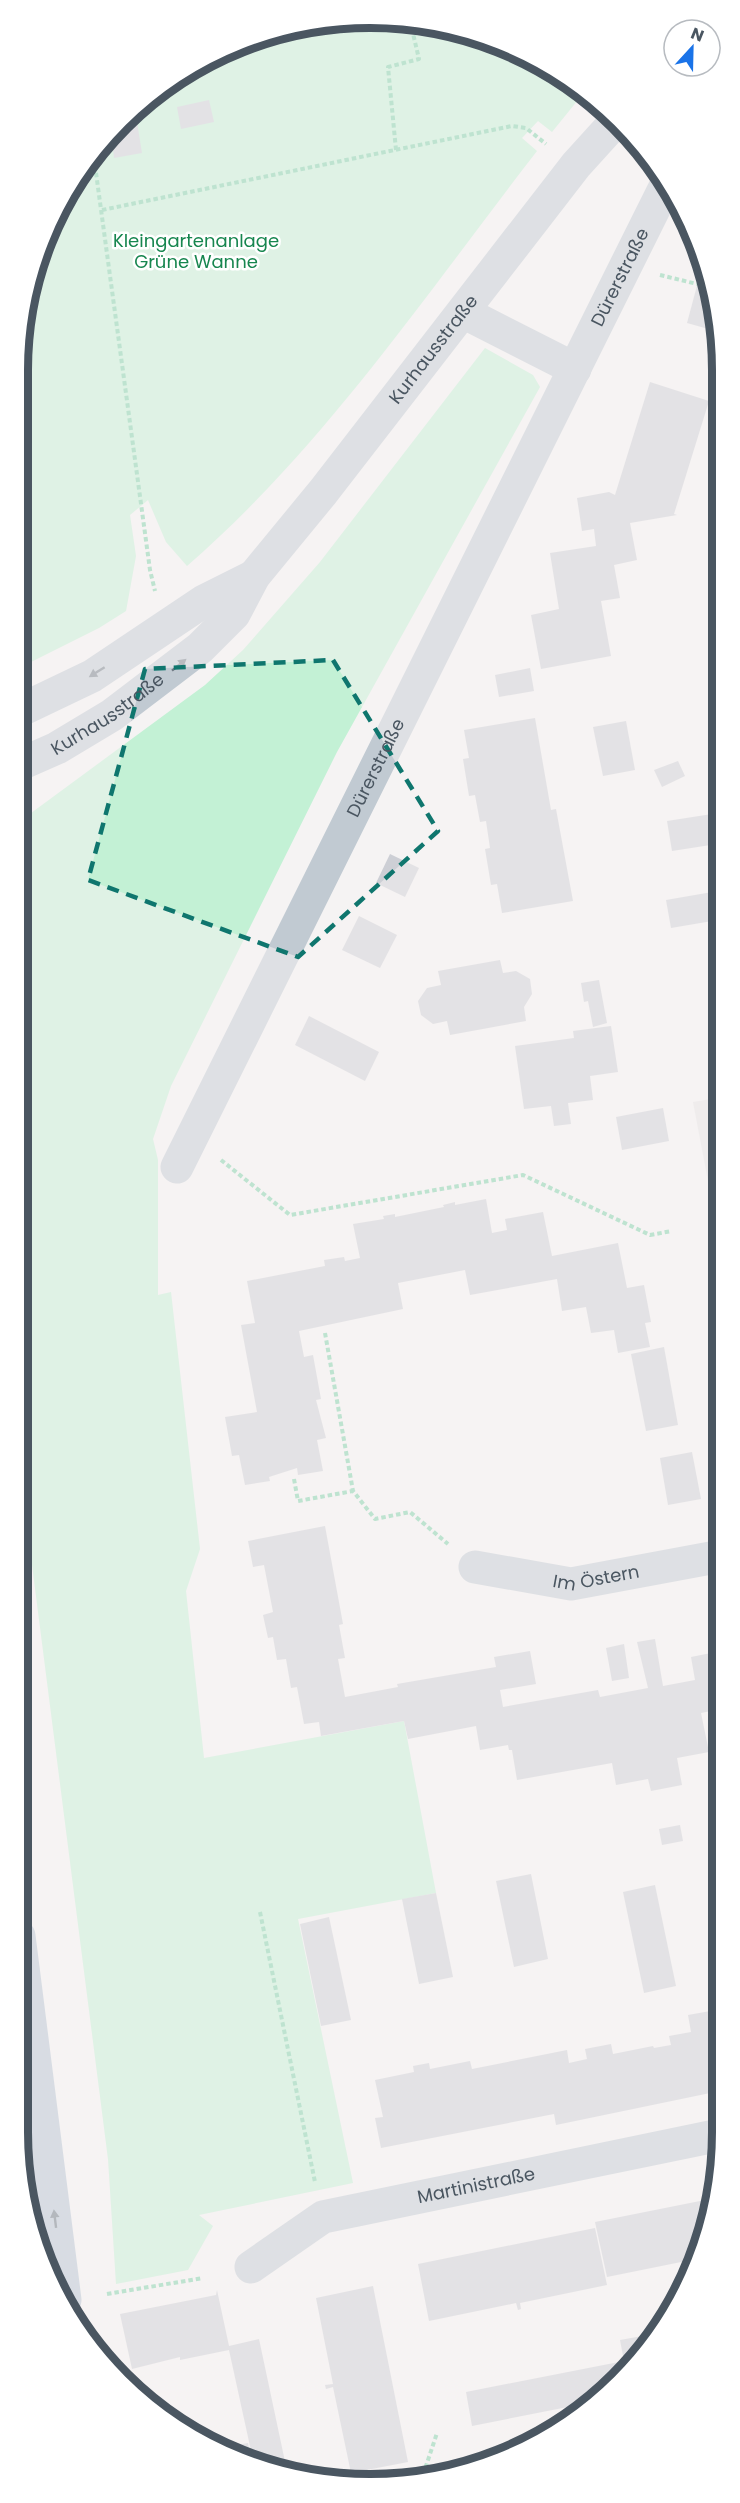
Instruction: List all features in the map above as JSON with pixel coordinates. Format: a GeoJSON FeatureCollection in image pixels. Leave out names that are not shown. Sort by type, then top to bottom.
{"type":"FeatureCollection","features":[{"type":"Feature","properties":{"kind":"main road"},"geometry":{"type":"LineString","coordinates":[[28,2007],[63,2281]]}},
{"type":"Feature","properties":{"kind":"street","name":"Kurhausstraße"},"geometry":{"type":"LineString","coordinates":[[28,761],[57,748],[112,715],[200,648],[234,614],[254,576],[309,511],[576,165],[610,128]]}},
{"type":"Feature","properties":{"kind":"street","name":"Dürerstraße"},"geometry":{"type":"LineString","coordinates":[[177,1167],[662,193]]}},
{"type":"Feature","properties":{"kind":"street"},"geometry":{"type":"LineString","coordinates":[[463,312],[575,369]]}},
{"type":"Feature","properties":{"kind":"street","name":"Kurhausstraße"},"geometry":{"type":"LineString","coordinates":[[28,707],[92,676],[204,601],[254,576]]}},
{"type":"Feature","properties":{"kind":"street","name":"Im Östern"},"geometry":{"type":"LineString","coordinates":[[475,1567],[571,1584],[712,1558]]}},
{"type":"Feature","properties":{"kind":"street","name":"Martinistraße"},"geometry":{"type":"LineString","coordinates":[[251,2267],[322,2217],[712,2137]]}},
{"type":"Feature","properties":{"kind":"path"},"geometry":{"type":"LineString","coordinates":[[396,150],[388,67],[419,59],[412,31]]}},
{"type":"Feature","properties":{"kind":"path"},"geometry":{"type":"LineString","coordinates":[[102,210],[512,126],[526,128],[576,165]]}},
{"type":"Feature","properties":{"kind":"path"},"geometry":{"type":"LineString","coordinates":[[95,167],[150,570],[156,591],[175,622]]}},
{"type":"Feature","properties":{"kind":"path"},"geometry":{"type":"LineString","coordinates":[[192,1137],[290,1215],[523,1175],[650,1235],[672,1232]]}},
{"type":"Feature","properties":{"kind":"path"},"geometry":{"type":"LineString","coordinates":[[325,1333],[353,1491],[375,1519],[410,1512],[475,1567]]}},
{"type":"Feature","properties":{"kind":"path"},"geometry":{"type":"LineString","coordinates":[[294,1479],[298,1501],[353,1491]]}},
{"type":"Feature","properties":{"kind":"path"},"geometry":{"type":"LineString","coordinates":[[260,1912],[322,2217]]}},
{"type":"Feature","properties":{"kind":"path"},"geometry":{"type":"LineString","coordinates":[[107,2294],[203,2278]]}},
{"type":"Feature","properties":{"kind":"path"},"geometry":{"type":"LineString","coordinates":[[427,2470],[426,2466],[437,2433]]}},
{"type":"Feature","properties":{"kind":"highlighted area"},"geometry":{"type":"Polygon","coordinates":[[[333,660],[438,831],[298,957],[88,880],[145,669],[333,660]]]}},
{"type":"Feature","properties":{"kind":"shaded area"},"geometry":{"type":"Polygon","coordinates":[[[712,1099],[712,1202],[693,1102],[712,1099]]]}},
{"type":"Feature","properties":{"kind":"green space","name":"Kleingartenanlage Grüne Wanne"},"geometry":{"type":"Polygon","coordinates":[[[392,29],[415,31],[458,40],[501,54],[541,74],[578,99],[552,132],[538,121],[522,138],[537,151],[414,314],[329,420],[237,520],[187,566],[166,542],[148,500],[130,515],[136,556],[126,611],[99,628],[28,664],[28,370],[31,325],[40,282],[54,239],[74,199],[113,145],[145,113],[199,74],[239,54],[282,40],[325,31],[392,29]]]}},
{"type":"Feature","properties":{"kind":"green space"},"geometry":{"type":"Polygon","coordinates":[[[485,348],[533,375],[540,387],[337,752],[171,1086],[153,1139],[158,1160],[158,1295],[171,1292],[200,1549],[186,1591],[204,1758],[404,1721],[436,1893],[298,1919],[353,2183],[199,2215],[213,2226],[188,2270],[116,2284],[108,2159],[28,1534],[28,815],[205,685],[243,650],[320,562],[485,348]]]}},
{"type":"Feature","properties":{"kind":"building"},"geometry":{"type":"Polygon","coordinates":[[[209,100],[214,122],[181,129],[177,107],[209,100]]]}},
{"type":"Feature","properties":{"kind":"building"},"geometry":{"type":"Polygon","coordinates":[[[137,121],[142,153],[114,158],[113,145],[137,121]]]}},
{"type":"Feature","properties":{"kind":"building"},"geometry":{"type":"Polygon","coordinates":[[[699,279],[709,329],[687,323],[699,279]]]}},
{"type":"Feature","properties":{"kind":"building"},"geometry":{"type":"Polygon","coordinates":[[[650,382],[709,401],[674,514],[677,515],[630,523],[637,560],[614,565],[620,598],[601,601],[611,656],[541,669],[531,615],[559,609],[550,553],[596,546],[594,529],[582,531],[577,498],[609,492],[615,495],[650,382]]]}},
{"type":"Feature","properties":{"kind":"building"},"geometry":{"type":"Polygon","coordinates":[[[530,668],[534,691],[499,697],[495,675],[530,668]]]}},
{"type":"Feature","properties":{"kind":"building"},"geometry":{"type":"Polygon","coordinates":[[[535,718],[551,810],[556,809],[573,901],[502,913],[497,884],[491,885],[485,849],[490,848],[486,821],[480,822],[475,795],[469,796],[463,759],[469,758],[464,730],[535,718]]]}},
{"type":"Feature","properties":{"kind":"building"},"geometry":{"type":"Polygon","coordinates":[[[626,721],[635,770],[603,776],[593,727],[626,721]]]}},
{"type":"Feature","properties":{"kind":"building"},"geometry":{"type":"Polygon","coordinates":[[[678,761],[685,776],[662,787],[654,770],[678,761]]]}},
{"type":"Feature","properties":{"kind":"building"},"geometry":{"type":"Polygon","coordinates":[[[712,814],[712,845],[672,851],[667,821],[712,814]]]}},
{"type":"Feature","properties":{"kind":"building"},"geometry":{"type":"Polygon","coordinates":[[[390,854],[419,868],[405,897],[376,883],[390,854]]]}},
{"type":"Feature","properties":{"kind":"building"},"geometry":{"type":"Polygon","coordinates":[[[712,892],[712,921],[671,928],[666,900],[712,892]]]}},
{"type":"Feature","properties":{"kind":"building"},"geometry":{"type":"Polygon","coordinates":[[[359,916],[397,935],[380,968],[342,950],[359,916]]]}},
{"type":"Feature","properties":{"kind":"building"},"geometry":{"type":"Polygon","coordinates":[[[500,960],[503,973],[516,971],[530,979],[532,994],[524,1007],[526,1021],[450,1035],[447,1021],[433,1024],[421,1015],[418,1001],[427,988],[441,985],[438,971],[500,960]]]}},
{"type":"Feature","properties":{"kind":"building"},"geometry":{"type":"Polygon","coordinates":[[[599,980],[607,1023],[593,1027],[588,1001],[584,1002],[581,983],[599,980]]]}},
{"type":"Feature","properties":{"kind":"building"},"geometry":{"type":"Polygon","coordinates":[[[309,1016],[379,1052],[365,1081],[295,1045],[309,1016]]]}},
{"type":"Feature","properties":{"kind":"building"},"geometry":{"type":"Polygon","coordinates":[[[611,1026],[618,1072],[590,1076],[593,1100],[568,1103],[571,1124],[554,1126],[551,1106],[524,1109],[515,1046],[574,1038],[573,1031],[611,1026]]]}},
{"type":"Feature","properties":{"kind":"building"},"geometry":{"type":"Polygon","coordinates":[[[663,1108],[669,1141],[622,1150],[616,1117],[663,1108]]]}},
{"type":"Feature","properties":{"kind":"building"},"geometry":{"type":"Polygon","coordinates":[[[486,1199],[492,1233],[507,1230],[505,1219],[543,1212],[552,1256],[618,1243],[627,1288],[644,1285],[651,1322],[645,1323],[650,1347],[618,1353],[614,1330],[591,1333],[586,1307],[562,1311],[557,1279],[470,1295],[465,1270],[398,1283],[403,1309],[299,1331],[304,1357],[313,1355],[321,1399],[316,1400],[326,1438],[317,1440],[323,1471],[298,1475],[297,1468],[269,1477],[270,1481],[245,1485],[239,1455],[232,1456],[225,1417],[257,1412],[241,1325],[255,1323],[247,1281],[325,1266],[324,1260],[344,1257],[345,1261],[360,1258],[353,1224],[384,1219],[383,1216],[395,1214],[395,1217],[444,1207],[443,1205],[455,1202],[455,1205],[486,1199]]]}},
{"type":"Feature","properties":{"kind":"building"},"geometry":{"type":"Polygon","coordinates":[[[664,1347],[678,1425],[646,1431],[631,1354],[664,1347]]]}},
{"type":"Feature","properties":{"kind":"building"},"geometry":{"type":"Polygon","coordinates":[[[692,1452],[701,1499],[668,1505],[660,1458],[692,1452]]]}},
{"type":"Feature","properties":{"kind":"building"},"geometry":{"type":"Polygon","coordinates":[[[325,1526],[343,1624],[339,1625],[345,1658],[338,1659],[345,1697],[398,1687],[397,1684],[496,1667],[494,1657],[530,1651],[536,1684],[500,1690],[503,1707],[598,1690],[600,1697],[648,1688],[637,1642],[655,1639],[663,1686],[695,1680],[691,1657],[712,1653],[712,1711],[701,1713],[709,1752],[677,1758],[682,1785],[651,1791],[648,1779],[616,1785],[612,1763],[517,1780],[512,1750],[509,1750],[508,1745],[480,1750],[476,1726],[408,1739],[404,1721],[321,1736],[319,1722],[304,1724],[297,1687],[291,1688],[286,1659],[277,1660],[273,1637],[268,1638],[263,1615],[273,1612],[264,1565],[253,1567],[248,1541],[325,1526]]]}},
{"type":"Feature","properties":{"kind":"building"},"geometry":{"type":"Polygon","coordinates":[[[624,1644],[629,1678],[612,1681],[606,1648],[624,1644]]]}},
{"type":"Feature","properties":{"kind":"building"},"geometry":{"type":"Polygon","coordinates":[[[680,1825],[683,1841],[662,1845],[659,1829],[680,1825]]]}},
{"type":"Feature","properties":{"kind":"building"},"geometry":{"type":"Polygon","coordinates":[[[531,1874],[548,1959],[514,1967],[496,1881],[531,1874]]]}},
{"type":"Feature","properties":{"kind":"building"},"geometry":{"type":"Polygon","coordinates":[[[655,1885],[676,1986],[644,1993],[623,1892],[655,1885]]]}},
{"type":"Feature","properties":{"kind":"building"},"geometry":{"type":"Polygon","coordinates":[[[436,1893],[453,1977],[419,1984],[402,1899],[436,1893]]]}},
{"type":"Feature","properties":{"kind":"building"},"geometry":{"type":"Polygon","coordinates":[[[329,1917],[351,2020],[321,2026],[300,1924],[329,1917]]]}},
{"type":"Feature","properties":{"kind":"building"},"geometry":{"type":"Polygon","coordinates":[[[712,2011],[712,2093],[556,2125],[554,2114],[381,2148],[375,2118],[383,2117],[375,2080],[414,2072],[413,2066],[429,2063],[430,2069],[470,2061],[472,2069],[567,2050],[569,2063],[587,2059],[585,2049],[611,2044],[613,2054],[671,2045],[669,2036],[691,2032],[688,2015],[712,2011]]]}},
{"type":"Feature","properties":{"kind":"building"},"geometry":{"type":"Polygon","coordinates":[[[705,2200],[687,2261],[607,2277],[595,2222],[705,2200]]]}},
{"type":"Feature","properties":{"kind":"building"},"geometry":{"type":"Polygon","coordinates":[[[595,2228],[607,2285],[520,2303],[521,2309],[518,2310],[516,2303],[429,2321],[418,2264],[595,2228]]]}},
{"type":"Feature","properties":{"kind":"building"},"geometry":{"type":"Polygon","coordinates":[[[373,2286],[408,2462],[351,2473],[333,2387],[326,2389],[325,2385],[333,2384],[316,2298],[373,2286]]]}},
{"type":"Feature","properties":{"kind":"building"},"geometry":{"type":"Polygon","coordinates":[[[217,2290],[229,2346],[259,2339],[285,2464],[252,2453],[229,2350],[180,2360],[180,2357],[132,2369],[120,2314],[216,2295],[217,2290]]]}},
{"type":"Feature","properties":{"kind":"building"},"geometry":{"type":"Polygon","coordinates":[[[645,2336],[624,2361],[620,2340],[645,2336]]]}},
{"type":"Feature","properties":{"kind":"building"},"geometry":{"type":"Polygon","coordinates":[[[624,2361],[576,2405],[472,2426],[466,2392],[624,2361]]]}},
{"type":"Feature","properties":{"kind":"building"},"geometry":{"type":"Polygon","coordinates":[[[248,2443],[250,2453],[239,2449],[232,2446],[248,2443]]]}}]}
